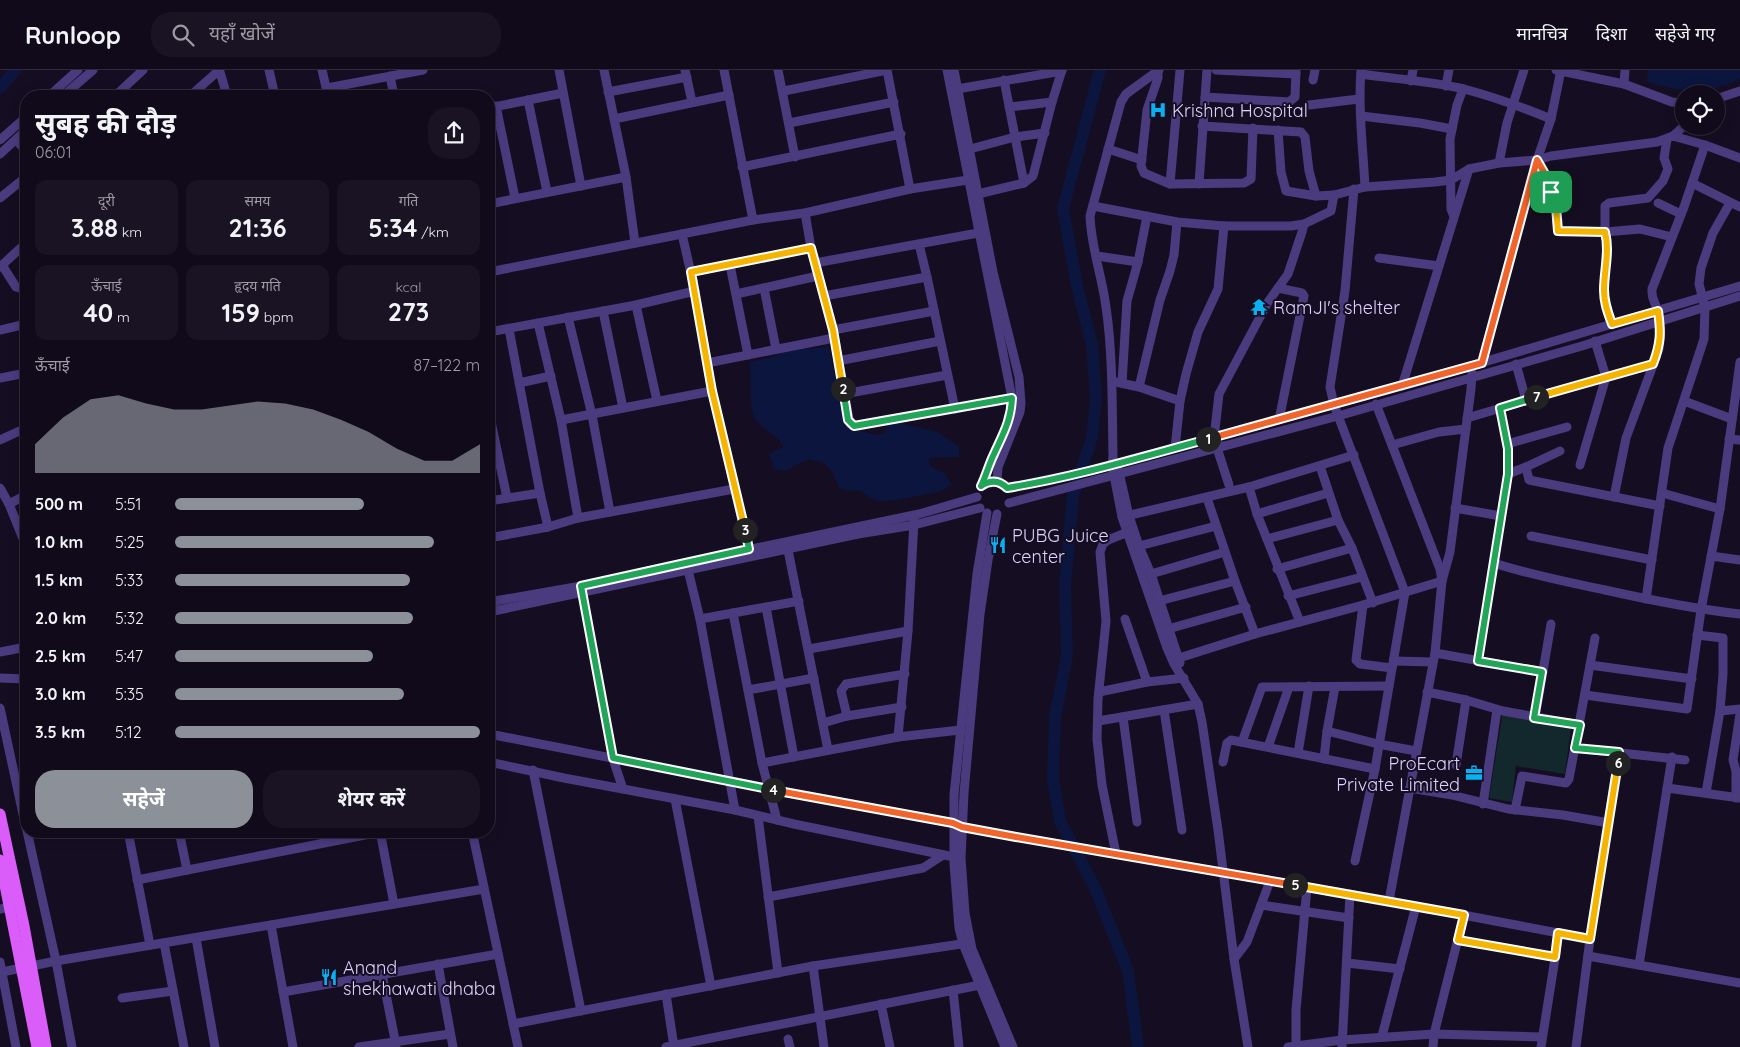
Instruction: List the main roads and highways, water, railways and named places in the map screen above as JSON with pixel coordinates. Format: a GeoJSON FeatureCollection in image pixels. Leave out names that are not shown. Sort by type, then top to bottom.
{"type":"FeatureCollection","features":[{"type":"Feature","properties":{"kind":"main road"},"geometry":{"type":"LineString","coordinates":[[0,814],[27,967],[37,1047]]}},
{"type":"Feature","properties":{"kind":"main road"},"geometry":{"type":"LineString","coordinates":[[0,860],[5,908],[27,967],[46,1047]]}},
{"type":"Feature","properties":{"kind":"water"},"geometry":{"type":"Polygon","coordinates":[[[1648,70],[1740,70],[1740,79],[1724,85],[1675,85],[1675,89],[1647,82],[1648,70]]]}},
{"type":"Feature","properties":{"kind":"water"},"geometry":{"type":"Polygon","coordinates":[[[829,347],[845,427],[876,435],[883,434],[890,423],[900,423],[938,432],[959,447],[959,457],[929,458],[930,466],[944,473],[952,485],[938,492],[896,500],[879,501],[861,491],[839,488],[833,473],[824,463],[808,459],[785,471],[774,469],[769,454],[783,447],[778,439],[758,422],[753,413],[750,362],[770,358],[787,350],[829,347]]]}},
{"type":"Feature","properties":{"kind":"waterway"},"geometry":{"type":"LineString","coordinates":[[0,88],[15,70]]}},
{"type":"Feature","properties":{"kind":"waterway"},"geometry":{"type":"LineString","coordinates":[[1100,70],[1063,209],[1077,286],[1092,344],[1096,398],[1092,437],[1073,496],[1065,585],[1067,656],[1055,717],[1053,779],[1060,821],[1095,888],[1128,971],[1138,1047]]}},
{"type":"Feature","properties":{"kind":"place","name":"Krishna Hospital"},"geometry":{"type":"Point","coordinates":[1158,110]}},
{"type":"Feature","properties":{"kind":"place","name":"RamJI's shelter"},"geometry":{"type":"Point","coordinates":[1259,307]}},
{"type":"Feature","properties":{"kind":"place","name":"PUBG Juice center"},"geometry":{"type":"Point","coordinates":[998,545]}},
{"type":"Feature","properties":{"kind":"place","name":"ProEcart Private Limited"},"geometry":{"type":"Point","coordinates":[1474,773]}},
{"type":"Feature","properties":{"kind":"place","name":"Anand shekhawati dhaba"},"geometry":{"type":"Point","coordinates":[329,977]}}]}
